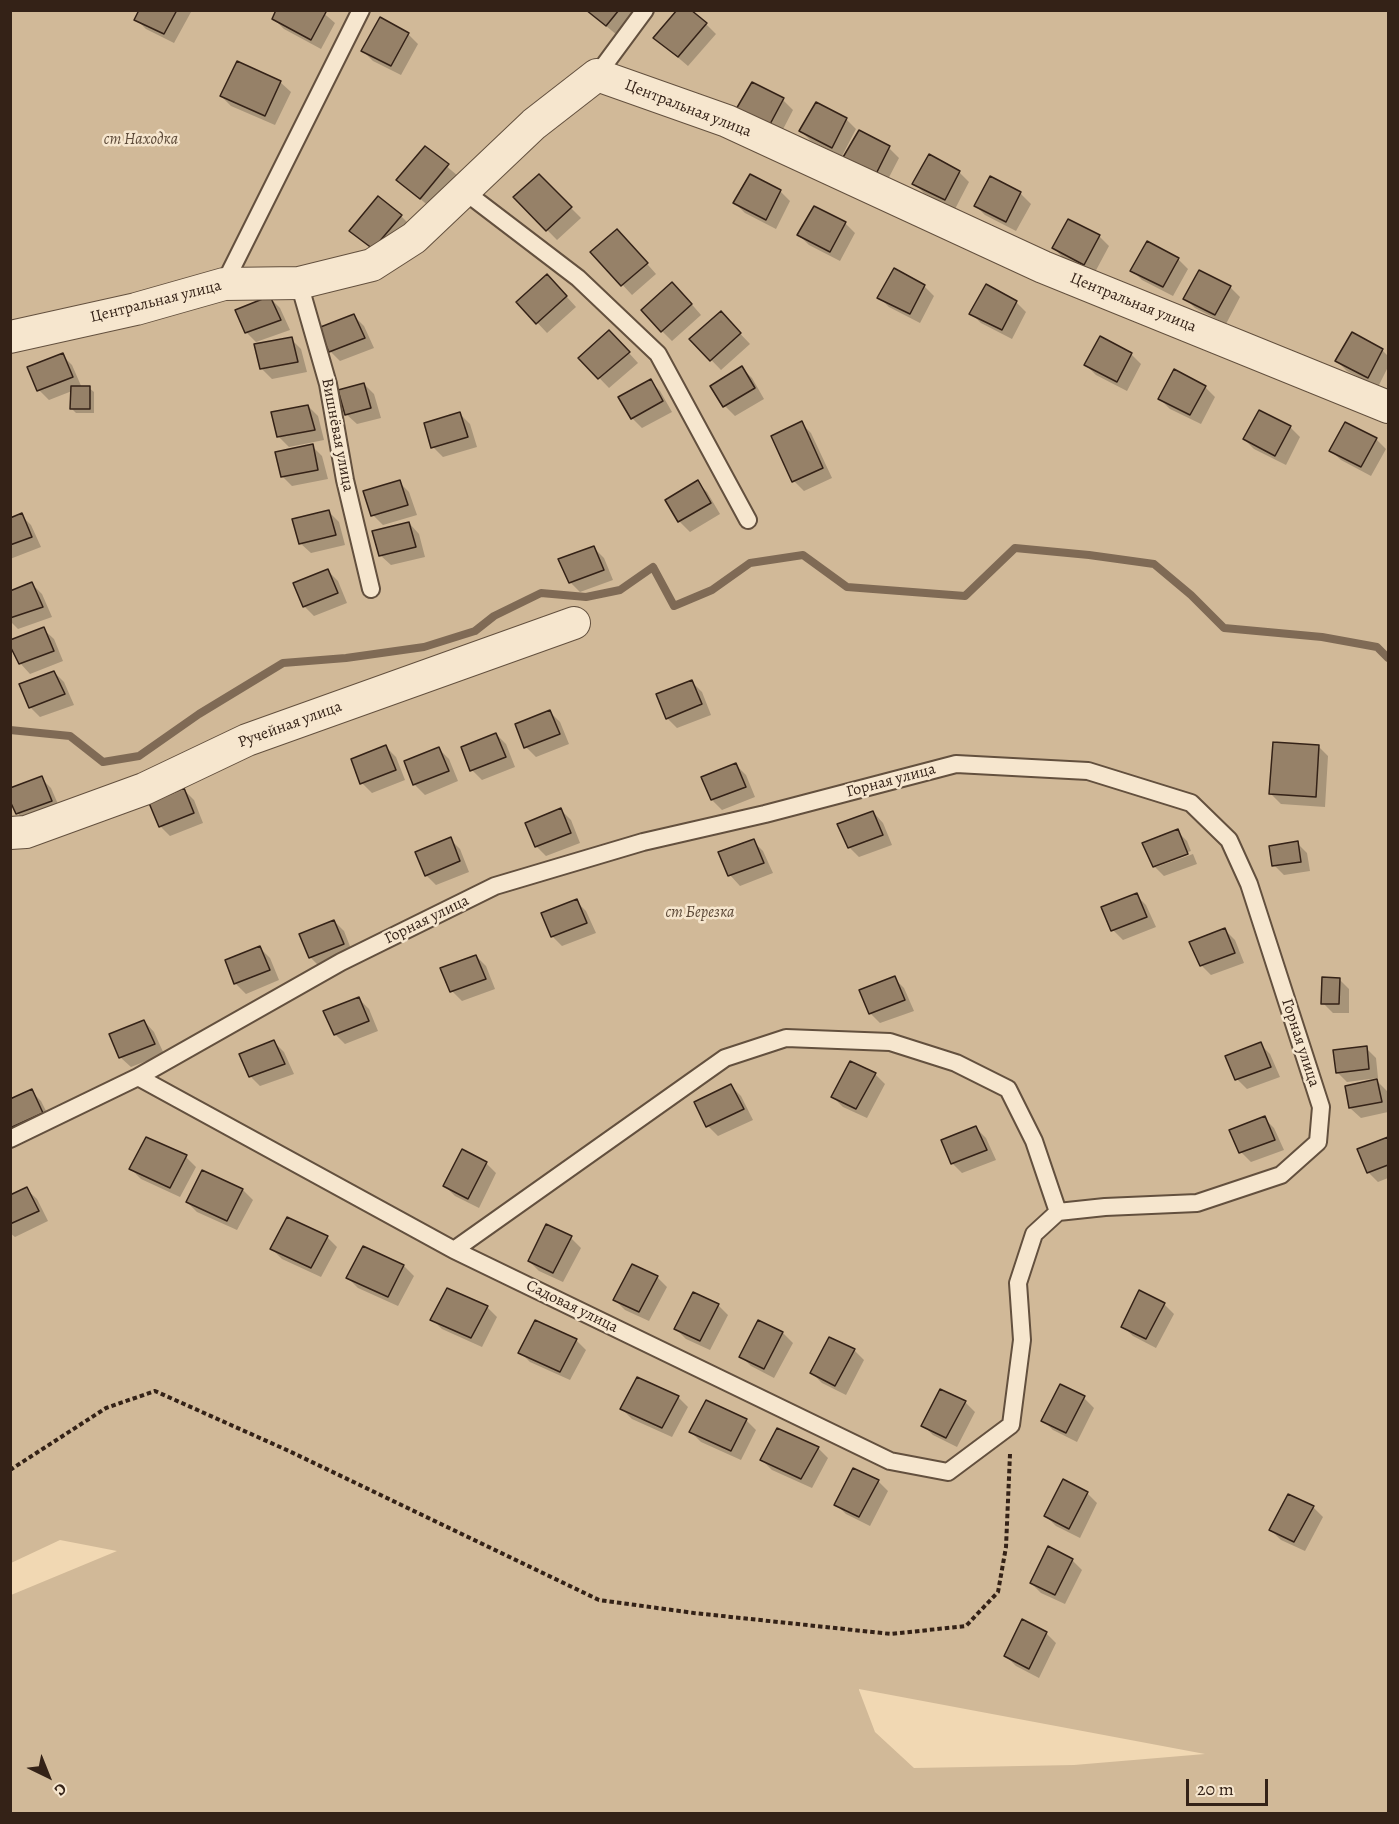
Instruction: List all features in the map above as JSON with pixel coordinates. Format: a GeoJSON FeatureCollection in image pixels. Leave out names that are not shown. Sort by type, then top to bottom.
{"type":"FeatureCollection","features":[{"type":"Feature","properties":{"kind":"street","name":"Центральная улица"},"geometry":{"type":"LineString","coordinates":[[10,337],[136,309],[225,284],[299,283],[372,265],[414,238],[534,124],[597,75],[727,122],[1043,267],[1389,407]]}},
{"type":"Feature","properties":{"kind":"street","name":"Ручейная улица"},"geometry":{"type":"LineString","coordinates":[[10,833],[26,832],[144,789],[247,740],[574,623]]}},
{"type":"Feature","properties":{"kind":"lane"},"geometry":{"type":"LineString","coordinates":[[225,284],[361,10]]}},
{"type":"Feature","properties":{"kind":"lane"},"geometry":{"type":"LineString","coordinates":[[597,75],[645,10]]}},
{"type":"Feature","properties":{"kind":"lane"},"geometry":{"type":"LineString","coordinates":[[464,191],[578,278],[658,354],[748,520]]}},
{"type":"Feature","properties":{"kind":"lane","name":"Вишнёвая улица"},"geometry":{"type":"LineString","coordinates":[[299,283],[328,384],[345,480],[371,589]]}},
{"type":"Feature","properties":{"kind":"lane","name":"Горная улица"},"geometry":{"type":"LineString","coordinates":[[10,1139],[138,1077],[341,963],[495,886],[643,842],[765,814],[956,764],[1088,771],[1191,803],[1229,840],[1249,884],[1321,1107],[1318,1142],[1281,1175],[1197,1203],[1105,1207],[1058,1212]]}},
{"type":"Feature","properties":{"kind":"lane"},"geometry":{"type":"LineString","coordinates":[[454,1250],[725,1058],[786,1038],[890,1042],[956,1063],[1008,1089],[1034,1141],[1058,1212],[1034,1234],[1018,1282],[1022,1340],[1011,1425]]}},
{"type":"Feature","properties":{"kind":"lane","name":"Садовая улица"},"geometry":{"type":"LineString","coordinates":[[138,1077],[454,1250],[890,1461],[948,1472],[1011,1425]]}},
{"type":"Feature","properties":{"kind":"path"},"geometry":{"type":"LineString","coordinates":[[10,1470],[106,1408],[154,1391],[289,1451],[599,1600],[694,1613],[891,1634],[966,1626],[998,1592],[1006,1547],[1011,1425]]}},
{"type":"Feature","properties":{"kind":"green space","name":"ст Березка"},"geometry":{"type":"Polygon","coordinates":[[[10,11],[1388,11],[1388,1813],[11,1813],[11,1595],[117,1551],[60,1540],[11,1563],[10,11]],[[859,1689],[875,1732],[914,1768],[1074,1765],[1205,1754],[859,1689]]]}},
{"type":"Feature","properties":{"kind":"building"},"geometry":{"type":"Polygon","coordinates":[[[139,10],[177,10],[164,34],[134,20],[139,10]]]}},
{"type":"Feature","properties":{"kind":"building"},"geometry":{"type":"Polygon","coordinates":[[[276,10],[323,10],[326,12],[311,40],[272,19],[276,10]]]}},
{"type":"Feature","properties":{"kind":"building"},"geometry":{"type":"Polygon","coordinates":[[[586,10],[619,10],[606,26],[586,10]]]}},
{"type":"Feature","properties":{"kind":"building"},"geometry":{"type":"Polygon","coordinates":[[[677,10],[691,10],[707,23],[678,57],[653,38],[677,10]]]}},
{"type":"Feature","properties":{"kind":"building"},"geometry":{"type":"Polygon","coordinates":[[[380,17],[409,33],[391,66],[361,51],[380,17]]]}},
{"type":"Feature","properties":{"kind":"building"},"geometry":{"type":"Polygon","coordinates":[[[237,61],[281,81],[265,116],[220,96],[237,61]]]}},
{"type":"Feature","properties":{"kind":"building"},"geometry":{"type":"Polygon","coordinates":[[[752,82],[784,98],[768,128],[735,111],[752,82]]]}},
{"type":"Feature","properties":{"kind":"building"},"geometry":{"type":"Polygon","coordinates":[[[816,102],[847,118],[832,148],[799,131],[816,102]]]}},
{"type":"Feature","properties":{"kind":"building"},"geometry":{"type":"Polygon","coordinates":[[[859,130],[890,146],[875,176],[842,159],[859,130]]]}},
{"type":"Feature","properties":{"kind":"building"},"geometry":{"type":"Polygon","coordinates":[[[425,146],[449,164],[420,199],[396,180],[425,146]]]}},
{"type":"Feature","properties":{"kind":"building"},"geometry":{"type":"Polygon","coordinates":[[[929,154],[960,171],[945,200],[912,184],[929,154]]]}},
{"type":"Feature","properties":{"kind":"building"},"geometry":{"type":"Polygon","coordinates":[[[539,174],[572,207],[546,231],[513,197],[539,174]]]}},
{"type":"Feature","properties":{"kind":"building"},"geometry":{"type":"Polygon","coordinates":[[[750,174],[781,190],[766,220],[733,203],[750,174]]]}},
{"type":"Feature","properties":{"kind":"building"},"geometry":{"type":"Polygon","coordinates":[[[990,176],[1021,192],[1006,222],[974,206],[990,176]]]}},
{"type":"Feature","properties":{"kind":"building"},"geometry":{"type":"Polygon","coordinates":[[[378,196],[402,215],[373,249],[349,231],[378,196]]]}},
{"type":"Feature","properties":{"kind":"building"},"geometry":{"type":"Polygon","coordinates":[[[814,206],[846,222],[830,252],[797,235],[814,206]]]}},
{"type":"Feature","properties":{"kind":"building"},"geometry":{"type":"Polygon","coordinates":[[[1068,219],[1100,235],[1084,265],[1052,248],[1068,219]]]}},
{"type":"Feature","properties":{"kind":"building"},"geometry":{"type":"Polygon","coordinates":[[[617,229],[648,263],[621,286],[590,252],[617,229]]]}},
{"type":"Feature","properties":{"kind":"building"},"geometry":{"type":"Polygon","coordinates":[[[1147,241],[1179,258],[1163,287],[1130,271],[1147,241]]]}},
{"type":"Feature","properties":{"kind":"building"},"geometry":{"type":"Polygon","coordinates":[[[894,268],[925,285],[910,314],[877,298],[894,268]]]}},
{"type":"Feature","properties":{"kind":"building"},"geometry":{"type":"Polygon","coordinates":[[[1199,270],[1231,286],[1215,315],[1183,299],[1199,270]]]}},
{"type":"Feature","properties":{"kind":"building"},"geometry":{"type":"Polygon","coordinates":[[[547,274],[567,296],[536,324],[516,302],[547,274]]]}},
{"type":"Feature","properties":{"kind":"building"},"geometry":{"type":"Polygon","coordinates":[[[672,282],[692,304],[661,332],[641,310],[672,282]]]}},
{"type":"Feature","properties":{"kind":"building"},"geometry":{"type":"Polygon","coordinates":[[[986,284],[1017,301],[1002,330],[969,314],[986,284]]]}},
{"type":"Feature","properties":{"kind":"building"},"geometry":{"type":"Polygon","coordinates":[[[270,296],[281,320],[245,333],[235,310],[270,296]]]}},
{"type":"Feature","properties":{"kind":"building"},"geometry":{"type":"Polygon","coordinates":[[[721,311],[741,333],[710,361],[689,339],[721,311]]]}},
{"type":"Feature","properties":{"kind":"building"},"geometry":{"type":"Polygon","coordinates":[[[354,314],[365,338],[329,352],[318,328],[354,314]]]}},
{"type":"Feature","properties":{"kind":"building"},"geometry":{"type":"Polygon","coordinates":[[[609,330],[630,352],[598,379],[578,358],[609,330]]]}},
{"type":"Feature","properties":{"kind":"building"},"geometry":{"type":"Polygon","coordinates":[[[1352,332],[1383,349],[1368,378],[1335,361],[1352,332]]]}},
{"type":"Feature","properties":{"kind":"building"},"geometry":{"type":"Polygon","coordinates":[[[1100,336],[1132,353],[1117,382],[1084,365],[1100,336]]]}},
{"type":"Feature","properties":{"kind":"building"},"geometry":{"type":"Polygon","coordinates":[[[292,337],[298,362],[260,369],[254,344],[292,337]]]}},
{"type":"Feature","properties":{"kind":"building"},"geometry":{"type":"Polygon","coordinates":[[[63,353],[73,377],[37,391],[27,367],[63,353]]]}},
{"type":"Feature","properties":{"kind":"building"},"geometry":{"type":"Polygon","coordinates":[[[742,366],[755,388],[723,407],[710,386],[742,366]]]}},
{"type":"Feature","properties":{"kind":"building"},"geometry":{"type":"Polygon","coordinates":[[[1174,369],[1206,386],[1190,415],[1158,399],[1174,369]]]}},
{"type":"Feature","properties":{"kind":"building"},"geometry":{"type":"Polygon","coordinates":[[[651,379],[663,401],[631,419],[618,397],[651,379]]]}},
{"type":"Feature","properties":{"kind":"building"},"geometry":{"type":"Polygon","coordinates":[[[364,383],[371,408],[345,415],[338,390],[364,383]]]}},
{"type":"Feature","properties":{"kind":"building"},"geometry":{"type":"Polygon","coordinates":[[[71,386],[90,386],[90,409],[70,409],[71,386]]]}},
{"type":"Feature","properties":{"kind":"building"},"geometry":{"type":"Polygon","coordinates":[[[308,405],[315,430],[277,437],[271,412],[308,405]]]}},
{"type":"Feature","properties":{"kind":"building"},"geometry":{"type":"Polygon","coordinates":[[[1259,410],[1291,426],[1275,456],[1243,439],[1259,410]]]}},
{"type":"Feature","properties":{"kind":"building"},"geometry":{"type":"Polygon","coordinates":[[[460,412],[468,437],[431,448],[424,423],[460,412]]]}},
{"type":"Feature","properties":{"kind":"building"},"geometry":{"type":"Polygon","coordinates":[[[802,421],[823,468],[792,482],[771,436],[802,421]]]}},
{"type":"Feature","properties":{"kind":"building"},"geometry":{"type":"Polygon","coordinates":[[[1345,422],[1377,438],[1361,467],[1329,451],[1345,422]]]}},
{"type":"Feature","properties":{"kind":"building"},"geometry":{"type":"Polygon","coordinates":[[[313,444],[318,470],[281,477],[275,452],[313,444]]]}},
{"type":"Feature","properties":{"kind":"building"},"geometry":{"type":"Polygon","coordinates":[[[400,480],[408,505],[371,516],[363,491],[400,480]]]}},
{"type":"Feature","properties":{"kind":"building"},"geometry":{"type":"Polygon","coordinates":[[[698,480],[711,503],[678,522],[665,500],[698,480]]]}},
{"type":"Feature","properties":{"kind":"building"},"geometry":{"type":"Polygon","coordinates":[[[329,510],[336,535],[299,544],[292,519],[329,510]]]}},
{"type":"Feature","properties":{"kind":"building"},"geometry":{"type":"Polygon","coordinates":[[[22,513],[32,537],[10,545],[10,518],[22,513]]]}},
{"type":"Feature","properties":{"kind":"building"},"geometry":{"type":"Polygon","coordinates":[[[409,522],[416,547],[379,556],[372,531],[409,522]]]}},
{"type":"Feature","properties":{"kind":"building"},"geometry":{"type":"Polygon","coordinates":[[[594,546],[604,570],[569,583],[558,559],[594,546]]]}},
{"type":"Feature","properties":{"kind":"building"},"geometry":{"type":"Polygon","coordinates":[[[328,569],[338,593],[303,607],[293,583],[328,569]]]}},
{"type":"Feature","properties":{"kind":"building"},"geometry":{"type":"Polygon","coordinates":[[[32,582],[43,607],[10,618],[10,591],[32,582]]]}},
{"type":"Feature","properties":{"kind":"building"},"geometry":{"type":"Polygon","coordinates":[[[44,627],[54,651],[19,664],[10,646],[10,640],[44,627]]]}},
{"type":"Feature","properties":{"kind":"building"},"geometry":{"type":"Polygon","coordinates":[[[54,671],[65,694],[29,708],[19,684],[54,671]]]}},
{"type":"Feature","properties":{"kind":"building"},"geometry":{"type":"Polygon","coordinates":[[[692,680],[702,704],[666,719],[656,694],[692,680]]]}},
{"type":"Feature","properties":{"kind":"building"},"geometry":{"type":"Polygon","coordinates":[[[550,710],[560,734],[524,748],[515,724],[550,710]]]}},
{"type":"Feature","properties":{"kind":"building"},"geometry":{"type":"Polygon","coordinates":[[[496,733],[506,757],[470,771],[461,747],[496,733]]]}},
{"type":"Feature","properties":{"kind":"building"},"geometry":{"type":"Polygon","coordinates":[[[1273,742],[1319,745],[1316,797],[1269,794],[1273,742]]]}},
{"type":"Feature","properties":{"kind":"building"},"geometry":{"type":"Polygon","coordinates":[[[386,745],[396,770],[360,784],[351,759],[386,745]]]}},
{"type":"Feature","properties":{"kind":"building"},"geometry":{"type":"Polygon","coordinates":[[[439,747],[449,771],[413,785],[404,761],[439,747]]]}},
{"type":"Feature","properties":{"kind":"building"},"geometry":{"type":"Polygon","coordinates":[[[736,763],[746,787],[711,800],[701,777],[736,763]]]}},
{"type":"Feature","properties":{"kind":"building"},"geometry":{"type":"Polygon","coordinates":[[[42,776],[52,801],[16,814],[10,801],[10,788],[42,776]]]}},
{"type":"Feature","properties":{"kind":"building"},"geometry":{"type":"Polygon","coordinates":[[[184,788],[194,813],[159,827],[149,803],[184,788]]]}},
{"type":"Feature","properties":{"kind":"building"},"geometry":{"type":"Polygon","coordinates":[[[561,808],[571,833],[535,847],[525,823],[561,808]]]}},
{"type":"Feature","properties":{"kind":"building"},"geometry":{"type":"Polygon","coordinates":[[[873,811],[883,835],[848,848],[837,824],[873,811]]]}},
{"type":"Feature","properties":{"kind":"building"},"geometry":{"type":"Polygon","coordinates":[[[1178,829],[1188,854],[1153,867],[1142,843],[1178,829]]]}},
{"type":"Feature","properties":{"kind":"building"},"geometry":{"type":"Polygon","coordinates":[[[451,837],[460,861],[425,876],[415,852],[451,837]]]}},
{"type":"Feature","properties":{"kind":"building"},"geometry":{"type":"Polygon","coordinates":[[[754,839],[764,863],[728,876],[718,852],[754,839]]]}},
{"type":"Feature","properties":{"kind":"building"},"geometry":{"type":"Polygon","coordinates":[[[1298,841],[1301,862],[1272,866],[1269,846],[1298,841]]]}},
{"type":"Feature","properties":{"kind":"building"},"geometry":{"type":"Polygon","coordinates":[[[1137,893],[1147,917],[1111,931],[1101,907],[1137,893]]]}},
{"type":"Feature","properties":{"kind":"building"},"geometry":{"type":"Polygon","coordinates":[[[577,899],[587,923],[551,937],[541,913],[577,899]]]}},
{"type":"Feature","properties":{"kind":"building"},"geometry":{"type":"Polygon","coordinates":[[[334,920],[344,944],[309,958],[299,934],[334,920]]]}},
{"type":"Feature","properties":{"kind":"building"},"geometry":{"type":"Polygon","coordinates":[[[1225,928],[1235,953],[1200,966],[1189,942],[1225,928]]]}},
{"type":"Feature","properties":{"kind":"building"},"geometry":{"type":"Polygon","coordinates":[[[260,946],[270,970],[234,984],[225,960],[260,946]]]}},
{"type":"Feature","properties":{"kind":"building"},"geometry":{"type":"Polygon","coordinates":[[[476,955],[486,979],[450,992],[440,968],[476,955]]]}},
{"type":"Feature","properties":{"kind":"building"},"geometry":{"type":"Polygon","coordinates":[[[895,976],[905,1000],[869,1014],[859,990],[895,976]]]}},
{"type":"Feature","properties":{"kind":"building"},"geometry":{"type":"Polygon","coordinates":[[[1322,977],[1340,978],[1339,1004],[1321,1004],[1322,977]]]}},
{"type":"Feature","properties":{"kind":"building"},"geometry":{"type":"Polygon","coordinates":[[[359,997],[369,1021],[334,1035],[323,1011],[359,997]]]}},
{"type":"Feature","properties":{"kind":"building"},"geometry":{"type":"Polygon","coordinates":[[[144,1020],[155,1044],[119,1058],[109,1034],[144,1020]]]}},
{"type":"Feature","properties":{"kind":"building"},"geometry":{"type":"Polygon","coordinates":[[[274,1040],[285,1064],[249,1077],[239,1054],[274,1040]]]}},
{"type":"Feature","properties":{"kind":"building"},"geometry":{"type":"Polygon","coordinates":[[[1261,1042],[1271,1067],[1235,1080],[1225,1056],[1261,1042]]]}},
{"type":"Feature","properties":{"kind":"building"},"geometry":{"type":"Polygon","coordinates":[[[1367,1046],[1369,1069],[1336,1073],[1333,1050],[1367,1046]]]}},
{"type":"Feature","properties":{"kind":"building"},"geometry":{"type":"Polygon","coordinates":[[[850,1061],[876,1073],[856,1109],[831,1097],[850,1061]]]}},
{"type":"Feature","properties":{"kind":"building"},"geometry":{"type":"Polygon","coordinates":[[[1377,1079],[1382,1102],[1349,1108],[1345,1086],[1377,1079]]]}},
{"type":"Feature","properties":{"kind":"building"},"geometry":{"type":"Polygon","coordinates":[[[731,1084],[744,1109],[706,1127],[694,1102],[731,1084]]]}},
{"type":"Feature","properties":{"kind":"building"},"geometry":{"type":"Polygon","coordinates":[[[32,1089],[43,1113],[10,1128],[10,1099],[32,1089]]]}},
{"type":"Feature","properties":{"kind":"building"},"geometry":{"type":"Polygon","coordinates":[[[1265,1116],[1275,1140],[1239,1153],[1229,1130],[1265,1116]]]}},
{"type":"Feature","properties":{"kind":"building"},"geometry":{"type":"Polygon","coordinates":[[[976,1126],[987,1150],[951,1164],[941,1140],[976,1126]]]}},
{"type":"Feature","properties":{"kind":"building"},"geometry":{"type":"Polygon","coordinates":[[[146,1137],[187,1155],[170,1188],[129,1169],[146,1137]]]}},
{"type":"Feature","properties":{"kind":"building"},"geometry":{"type":"Polygon","coordinates":[[[1388,1137],[1388,1165],[1367,1173],[1357,1149],[1388,1137]]]}},
{"type":"Feature","properties":{"kind":"building"},"geometry":{"type":"Polygon","coordinates":[[[462,1149],[487,1162],[468,1199],[443,1186],[462,1149]]]}},
{"type":"Feature","properties":{"kind":"building"},"geometry":{"type":"Polygon","coordinates":[[[202,1170],[243,1189],[227,1221],[186,1202],[202,1170]]]}},
{"type":"Feature","properties":{"kind":"building"},"geometry":{"type":"Polygon","coordinates":[[[27,1187],[39,1211],[10,1224],[10,1195],[27,1187]]]}},
{"type":"Feature","properties":{"kind":"building"},"geometry":{"type":"Polygon","coordinates":[[[287,1217],[328,1236],[311,1268],[270,1249],[287,1217]]]}},
{"type":"Feature","properties":{"kind":"building"},"geometry":{"type":"Polygon","coordinates":[[[546,1224],[572,1236],[553,1273],[528,1261],[546,1224]]]}},
{"type":"Feature","properties":{"kind":"building"},"geometry":{"type":"Polygon","coordinates":[[[363,1246],[404,1265],[388,1297],[346,1278],[363,1246]]]}},
{"type":"Feature","properties":{"kind":"building"},"geometry":{"type":"Polygon","coordinates":[[[632,1264],[658,1276],[639,1312],[613,1300],[632,1264]]]}},
{"type":"Feature","properties":{"kind":"building"},"geometry":{"type":"Polygon","coordinates":[[[447,1288],[488,1306],[471,1338],[430,1320],[447,1288]]]}},
{"type":"Feature","properties":{"kind":"building"},"geometry":{"type":"Polygon","coordinates":[[[1139,1290],[1165,1303],[1146,1339],[1121,1327],[1139,1290]]]}},
{"type":"Feature","properties":{"kind":"building"},"geometry":{"type":"Polygon","coordinates":[[[693,1292],[719,1304],[700,1341],[674,1329],[693,1292]]]}},
{"type":"Feature","properties":{"kind":"building"},"geometry":{"type":"Polygon","coordinates":[[[535,1320],[577,1339],[560,1372],[518,1353],[535,1320]]]}},
{"type":"Feature","properties":{"kind":"building"},"geometry":{"type":"Polygon","coordinates":[[[758,1320],[783,1332],[764,1369],[739,1357],[758,1320]]]}},
{"type":"Feature","properties":{"kind":"building"},"geometry":{"type":"Polygon","coordinates":[[[829,1337],[855,1349],[835,1386],[810,1373],[829,1337]]]}},
{"type":"Feature","properties":{"kind":"building"},"geometry":{"type":"Polygon","coordinates":[[[637,1377],[679,1396],[662,1428],[620,1409],[637,1377]]]}},
{"type":"Feature","properties":{"kind":"building"},"geometry":{"type":"Polygon","coordinates":[[[1060,1384],[1085,1396],[1066,1433],[1041,1421],[1060,1384]]]}},
{"type":"Feature","properties":{"kind":"building"},"geometry":{"type":"Polygon","coordinates":[[[940,1389],[966,1401],[946,1438],[921,1426],[940,1389]]]}},
{"type":"Feature","properties":{"kind":"building"},"geometry":{"type":"Polygon","coordinates":[[[706,1400],[747,1419],[731,1451],[689,1432],[706,1400]]]}},
{"type":"Feature","properties":{"kind":"building"},"geometry":{"type":"Polygon","coordinates":[[[777,1428],[819,1447],[801,1479],[760,1460],[777,1428]]]}},
{"type":"Feature","properties":{"kind":"building"},"geometry":{"type":"Polygon","coordinates":[[[853,1468],[879,1480],[859,1517],[834,1505],[853,1468]]]}},
{"type":"Feature","properties":{"kind":"building"},"geometry":{"type":"Polygon","coordinates":[[[1063,1479],[1088,1492],[1069,1529],[1044,1516],[1063,1479]]]}},
{"type":"Feature","properties":{"kind":"building"},"geometry":{"type":"Polygon","coordinates":[[[1288,1494],[1314,1506],[1294,1542],[1269,1530],[1288,1494]]]}},
{"type":"Feature","properties":{"kind":"building"},"geometry":{"type":"Polygon","coordinates":[[[1048,1546],[1073,1559],[1055,1595],[1030,1583],[1048,1546]]]}},
{"type":"Feature","properties":{"kind":"building"},"geometry":{"type":"Polygon","coordinates":[[[1022,1619],[1047,1632],[1029,1669],[1004,1656],[1022,1619]]]}},
{"type":"Feature","properties":{"kind":"waterway"},"geometry":{"type":"LineString","coordinates":[[10,730],[70,736],[103,762],[139,756],[199,714],[283,663],[346,658],[424,647],[475,631],[494,616],[541,593],[586,597],[620,590],[653,567],[674,606],[712,590],[750,563],[803,555],[847,587],[965,596],[1015,548],[1154,564],[1191,595],[1224,628],[1322,637],[1377,647],[1388,658]]}},
{"type":"Feature","properties":{"kind":"park label","name":"ст Находка"},"geometry":{"type":"Point","coordinates":[141,140]}}]}
